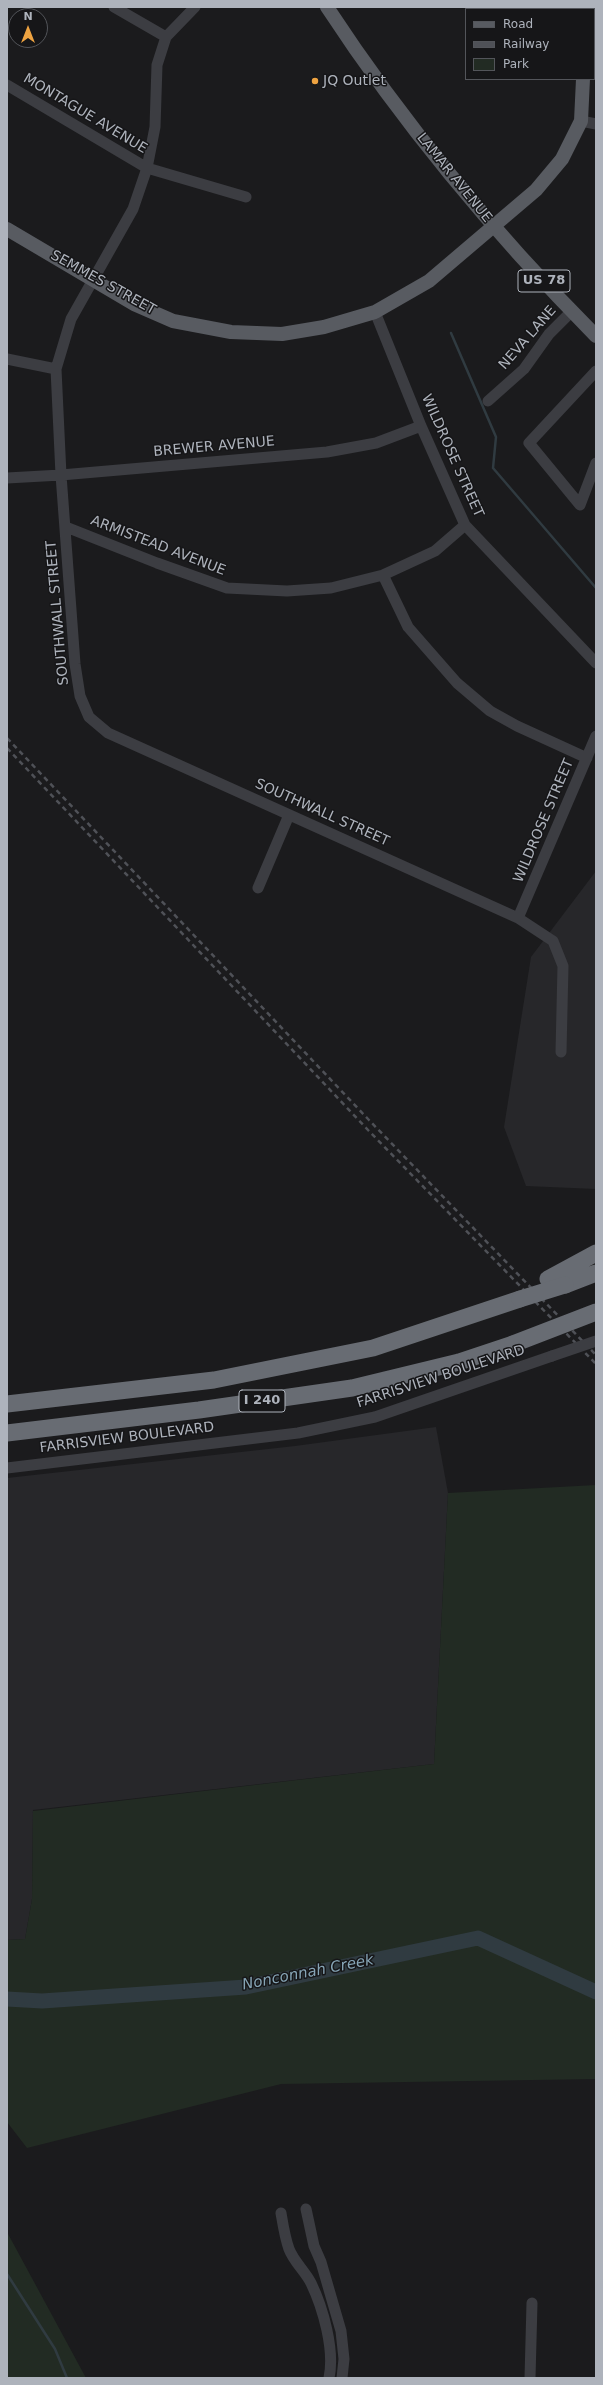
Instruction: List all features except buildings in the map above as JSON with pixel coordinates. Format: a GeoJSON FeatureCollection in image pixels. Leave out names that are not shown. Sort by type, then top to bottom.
{"type":"FeatureCollection","features":[{"type":"Feature","properties":{"kind":"highway"},"geometry":{"type":"LineString","coordinates":[[520,1299],[548,1279],[596,1253]]}},
{"type":"Feature","properties":{"kind":"highway","name":"I 240"},"geometry":{"type":"LineString","coordinates":[[7,1404],[214,1380],[373,1348],[565,1285],[596,1273]]}},
{"type":"Feature","properties":{"kind":"highway","name":"I 240"},"geometry":{"type":"LineString","coordinates":[[7,1433],[199,1410],[352,1388],[459,1362],[513,1344],[596,1312]]}},
{"type":"Feature","properties":{"kind":"main road","name":"LAMAR AVENUE"},"geometry":{"type":"LineString","coordinates":[[327,7],[403,116],[492,226],[596,336]]}},
{"type":"Feature","properties":{"kind":"main road","name":"SEMMES STREET"},"geometry":{"type":"LineString","coordinates":[[7,229],[134,304],[173,321],[231,332],[282,334],[324,328],[375,312],[429,281],[536,190],[558,166],[581,122],[583,80]]}},
{"type":"Feature","properties":{"kind":"street"},"geometry":{"type":"LineString","coordinates":[[114,7],[166,37]]}},
{"type":"Feature","properties":{"kind":"street","name":"SOUTHWALL STREET"},"geometry":{"type":"LineString","coordinates":[[195,7],[166,37],[157,65],[155,128],[147,168],[133,209],[71,319],[56,369],[61,475],[75,664],[80,696],[89,717],[108,733],[518,918],[553,941],[563,966],[562,1052]]}},
{"type":"Feature","properties":{"kind":"street","name":"MONTAGUE AVENUE"},"geometry":{"type":"LineString","coordinates":[[7,85],[147,168],[246,197]]}},
{"type":"Feature","properties":{"kind":"street"},"geometry":{"type":"LineString","coordinates":[[581,122],[596,124]]}},
{"type":"Feature","properties":{"kind":"street","name":"NEVA LANE"},"geometry":{"type":"LineString","coordinates":[[488,401],[524,369],[549,334],[572,311]]}},
{"type":"Feature","properties":{"kind":"street","name":"WILDROSE STREET"},"geometry":{"type":"LineString","coordinates":[[375,312],[421,426],[465,525],[596,663]]}},
{"type":"Feature","properties":{"kind":"street"},"geometry":{"type":"LineString","coordinates":[[7,359],[56,369]]}},
{"type":"Feature","properties":{"kind":"street"},"geometry":{"type":"LineString","coordinates":[[596,371],[529,443],[580,505],[596,464]]}},
{"type":"Feature","properties":{"kind":"street","name":"BREWER AVENUE"},"geometry":{"type":"LineString","coordinates":[[7,478],[61,475],[327,452],[376,443],[421,426]]}},
{"type":"Feature","properties":{"kind":"street","name":"ARMISTEAD AVENUE"},"geometry":{"type":"LineString","coordinates":[[66,527],[157,563],[227,588],[287,591],[331,588],[383,575],[435,550],[465,525]]}},
{"type":"Feature","properties":{"kind":"street"},"geometry":{"type":"LineString","coordinates":[[383,575],[408,627],[457,683],[490,711],[587,758]]}},
{"type":"Feature","properties":{"kind":"street","name":"WILDROSE STREET"},"geometry":{"type":"LineString","coordinates":[[518,918],[596,736]]}},
{"type":"Feature","properties":{"kind":"street"},"geometry":{"type":"LineString","coordinates":[[258,888],[289,815]]}},
{"type":"Feature","properties":{"kind":"street","name":"FARRISVIEW BOULEVARD"},"geometry":{"type":"LineString","coordinates":[[7,1468],[298,1433],[376,1417],[596,1341]]}},
{"type":"Feature","properties":{"kind":"street"},"geometry":{"type":"LineString","coordinates":[[306,2209],[314,2246],[321,2262],[341,2330],[344,2359],[342,2378]]}},
{"type":"Feature","properties":{"kind":"street"},"geometry":{"type":"LineString","coordinates":[[281,2213],[289,2249],[294,2260],[310,2282],[326,2332],[331,2356],[329,2378]]}},
{"type":"Feature","properties":{"kind":"street"},"geometry":{"type":"LineString","coordinates":[[530,2378],[532,2303]]}},
{"type":"Feature","properties":{"kind":"street"},"geometry":{"type":"LineString","coordinates":[[326,2332],[341,2330]]}},
{"type":"Feature","properties":{"kind":"shaded area"},"geometry":{"type":"Polygon","coordinates":[[[596,871],[596,1189],[526,1186],[504,1127],[531,957],[596,871]]]}},
{"type":"Feature","properties":{"kind":"shaded area"},"geometry":{"type":"Polygon","coordinates":[[[436,1427],[448,1493],[434,1764],[33,1810],[32,1899],[25,1939],[7,1940],[7,1478],[295,1446],[436,1427]]]}},
{"type":"Feature","properties":{"kind":"green space"},"geometry":{"type":"Polygon","coordinates":[[[596,1485],[596,2079],[281,2084],[27,2148],[7,2122],[7,1940],[25,1939],[32,1899],[33,1811],[434,1764],[448,1493],[596,1485]]]}},
{"type":"Feature","properties":{"kind":"green space"},"geometry":{"type":"Polygon","coordinates":[[[7,2232],[86,2378],[7,2378],[7,2232]]]}},
{"type":"Feature","properties":{"kind":"waterway"},"geometry":{"type":"LineString","coordinates":[[451,333],[496,437],[493,468],[596,588]]}},
{"type":"Feature","properties":{"kind":"waterway","name":"Nonconnah Creek"},"geometry":{"type":"LineString","coordinates":[[7,1999],[42,2001],[246,1987],[478,1938],[596,1992]]}},
{"type":"Feature","properties":{"kind":"waterway"},"geometry":{"type":"LineString","coordinates":[[7,2274],[55,2349],[67,2378]]}},
{"type":"Feature","properties":{"kind":"railway"},"geometry":{"type":"LineString","coordinates":[[7,738],[368,1119],[596,1355]]}},
{"type":"Feature","properties":{"kind":"railway"},"geometry":{"type":"LineString","coordinates":[[7,748],[368,1130],[596,1364]]}},
{"type":"Feature","properties":{"kind":"place","name":"JQ Outlet"},"geometry":{"type":"Point","coordinates":[315,81]}}]}
